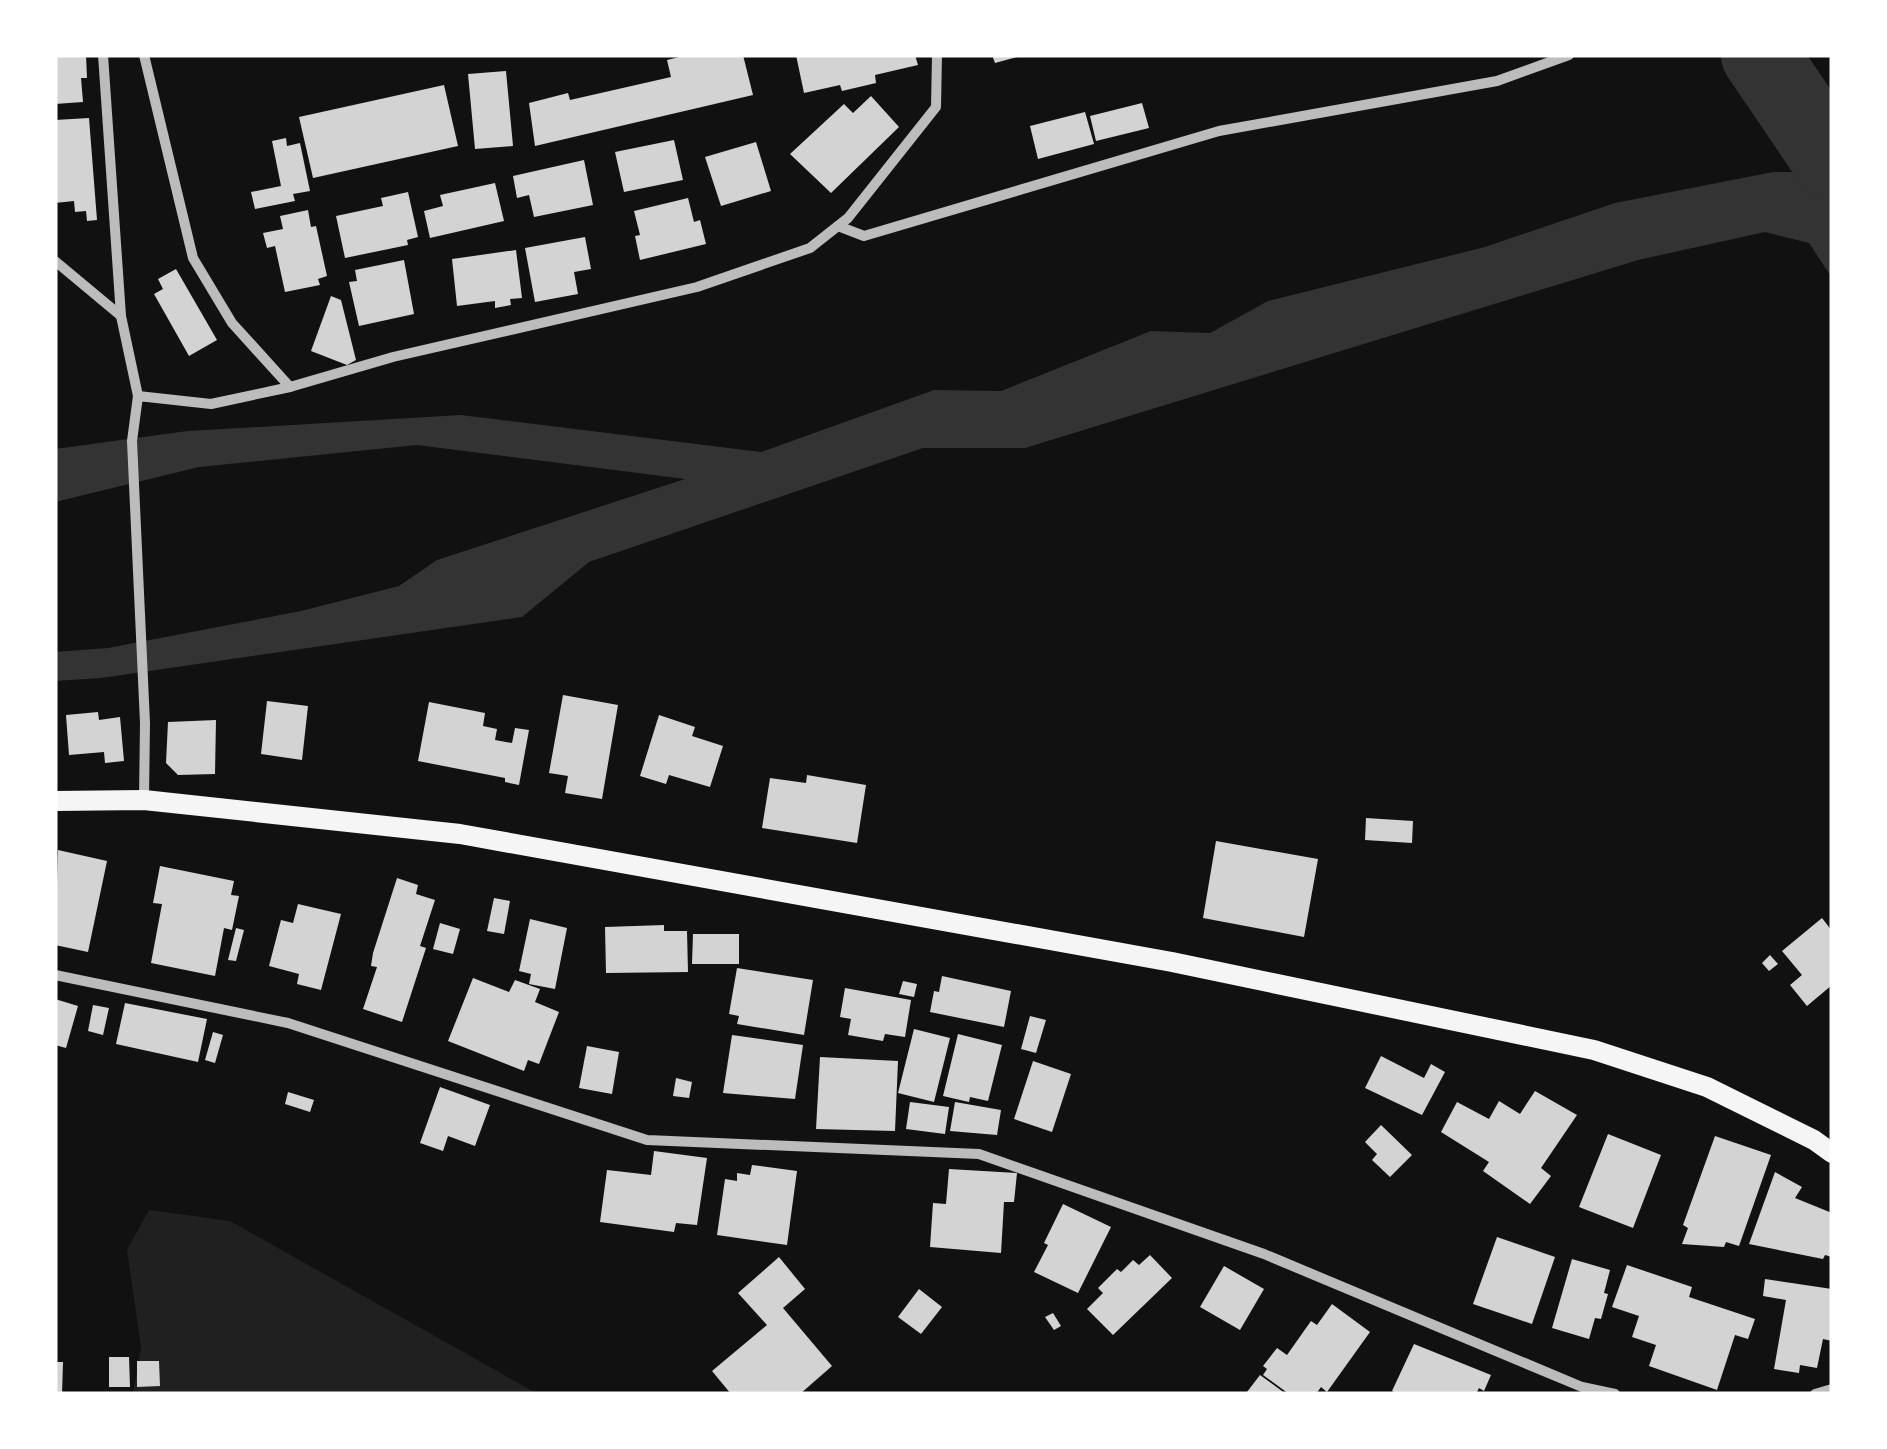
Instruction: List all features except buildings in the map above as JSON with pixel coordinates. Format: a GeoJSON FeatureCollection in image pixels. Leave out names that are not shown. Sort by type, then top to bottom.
{"type":"FeatureCollection","features":[{"type":"Feature","properties":{"kind":"main road"},"geometry":{"type":"LineString","coordinates":[[55,801],[144,800],[460,834],[1172,962],[1594,1050],[1706,1087],[1814,1140],[1832,1153]]}},
{"type":"Feature","properties":{"kind":"street"},"geometry":{"type":"LineString","coordinates":[[104,55],[122,316],[138,396],[132,440],[145,723],[144,800]]}},
{"type":"Feature","properties":{"kind":"street"},"geometry":{"type":"LineString","coordinates":[[144,55],[193,258],[232,323],[290,387]]}},
{"type":"Feature","properties":{"kind":"street"},"geometry":{"type":"LineString","coordinates":[[138,396],[211,404],[290,387],[394,357],[697,287],[810,248],[838,226],[936,107],[937,55]]}},
{"type":"Feature","properties":{"kind":"street"},"geometry":{"type":"LineString","coordinates":[[838,226],[864,236],[1219,130],[1497,81],[1569,55]]}},
{"type":"Feature","properties":{"kind":"street"},"geometry":{"type":"LineString","coordinates":[[55,261],[122,316]]}},
{"type":"Feature","properties":{"kind":"street"},"geometry":{"type":"LineString","coordinates":[[55,975],[288,1023],[647,1140],[979,1154],[1264,1254],[1582,1387],[1615,1394]]}},
{"type":"Feature","properties":{"kind":"street"},"geometry":{"type":"LineString","coordinates":[[1815,1394],[1832,1389]]}},
{"type":"Feature","properties":{"kind":"shaded area"},"geometry":{"type":"Polygon","coordinates":[[[1773,172],[1832,172],[1832,278],[1809,243],[1765,232],[1638,260],[1025,448],[923,448],[589,562],[522,617],[101,678],[55,681],[55,652],[108,648],[301,611],[399,586],[437,560],[685,479],[417,445],[199,467],[55,502],[55,449],[188,431],[461,415],[761,452],[934,390],[1001,391],[1151,331],[1210,333],[1268,301],[1485,247],[1615,203],[1773,172]]]}},
{"type":"Feature","properties":{"kind":"shaded area"},"geometry":{"type":"Polygon","coordinates":[[[149,1210],[230,1221],[538,1394],[133,1394],[141,1347],[127,1250],[149,1210]]]}},
{"type":"Feature","properties":{"kind":"waterway"},"geometry":{"type":"LineString","coordinates":[[1760,55],[1832,161]]}}]}
